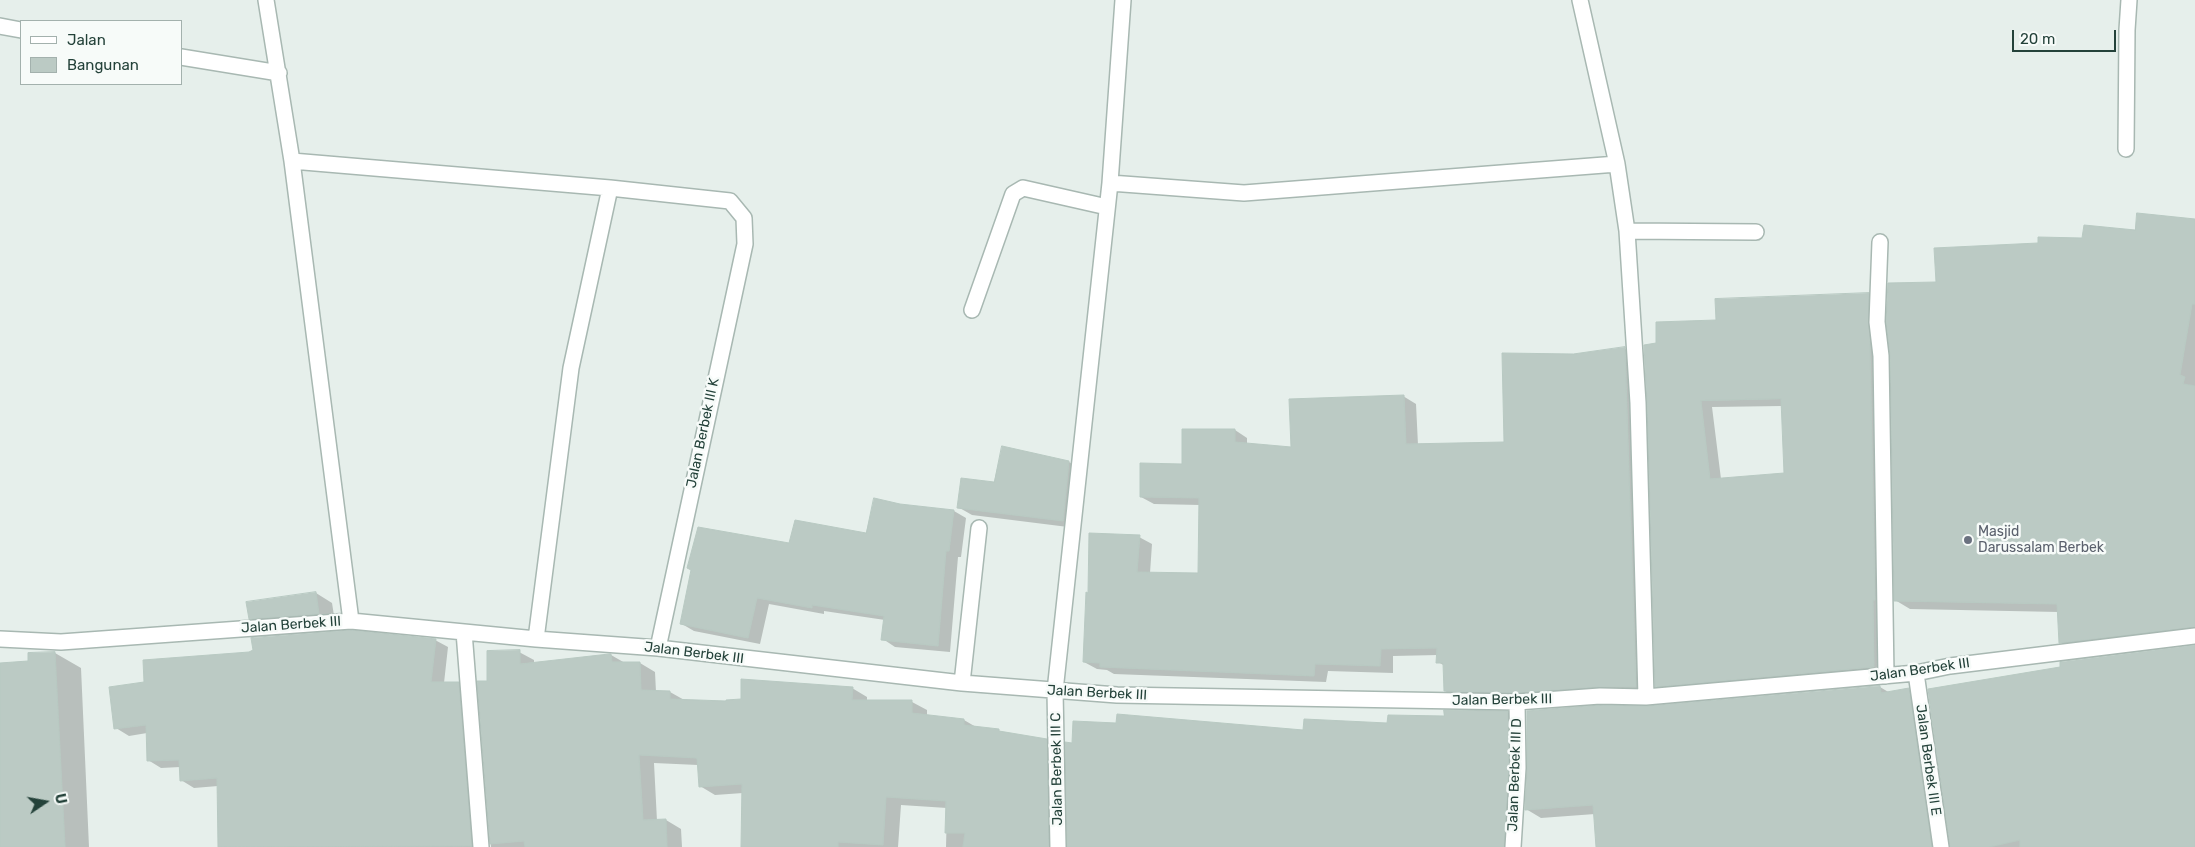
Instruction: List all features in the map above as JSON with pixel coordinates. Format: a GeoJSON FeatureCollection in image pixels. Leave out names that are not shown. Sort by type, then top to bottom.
{"type":"FeatureCollection","features":[{"type":"Feature","properties":{"kind":"street"},"geometry":{"type":"LineString","coordinates":[[266,0],[292,161],[351,621]]}},
{"type":"Feature","properties":{"kind":"street","name":"Jalan Berbek III C"},"geometry":{"type":"LineString","coordinates":[[1058,847],[1055,691],[1110,183],[1123,0]]}},
{"type":"Feature","properties":{"kind":"street"},"geometry":{"type":"LineString","coordinates":[[1580,0],[1617,164],[1627,231],[1638,402],[1646,697]]}},
{"type":"Feature","properties":{"kind":"street"},"geometry":{"type":"LineString","coordinates":[[2126,150],[2126,30],[2129,0]]}},
{"type":"Feature","properties":{"kind":"street"},"geometry":{"type":"LineString","coordinates":[[0,26],[20,30]]}},
{"type":"Feature","properties":{"kind":"street"},"geometry":{"type":"LineString","coordinates":[[182,57],[279,73]]}},
{"type":"Feature","properties":{"kind":"street"},"geometry":{"type":"LineString","coordinates":[[292,161],[610,188],[570,368],[536,639]]}},
{"type":"Feature","properties":{"kind":"street"},"geometry":{"type":"LineString","coordinates":[[1110,183],[1244,193],[1617,164]]}},
{"type":"Feature","properties":{"kind":"street","name":"Jalan Berbek III K"},"geometry":{"type":"LineString","coordinates":[[610,188],[730,201],[744,218],[745,244],[658,648]]}},
{"type":"Feature","properties":{"kind":"street"},"geometry":{"type":"LineString","coordinates":[[972,310],[1013,194],[1023,188],[1107,207]]}},
{"type":"Feature","properties":{"kind":"street"},"geometry":{"type":"LineString","coordinates":[[1627,231],[1756,232]]}},
{"type":"Feature","properties":{"kind":"street"},"geometry":{"type":"LineString","coordinates":[[1880,242],[1877,322],[1881,356],[1886,676]]}},
{"type":"Feature","properties":{"kind":"street"},"geometry":{"type":"LineString","coordinates":[[962,684],[979,528]]}},
{"type":"Feature","properties":{"kind":"street","name":"Jalan Berbek III"},"geometry":{"type":"LineString","coordinates":[[0,639],[61,642],[351,621],[536,639],[658,648],[962,684],[1055,691],[1127,695],[1517,702],[1600,696],[1646,697],[1886,676],[1916,673],[1950,666],[2195,636]]}},
{"type":"Feature","properties":{"kind":"street"},"geometry":{"type":"LineString","coordinates":[[464,632],[481,847]]}},
{"type":"Feature","properties":{"kind":"street","name":"Jalan Berbek III E"},"geometry":{"type":"LineString","coordinates":[[1916,673],[1941,847]]}},
{"type":"Feature","properties":{"kind":"street","name":"Jalan Berbek III D"},"geometry":{"type":"LineString","coordinates":[[1513,847],[1518,768],[1517,702]]}},
{"type":"Feature","properties":{"kind":"building"},"geometry":{"type":"Polygon","coordinates":[[[2137,213],[2195,219],[2195,304],[2192,304],[2180,375],[2185,377],[2183,384],[2195,386],[2195,627],[2059,643],[2057,604],[1894,601],[1890,356],[1886,322],[1888,283],[1936,282],[1934,248],[2038,243],[2038,237],[2082,238],[2084,225],[2135,230],[2137,213]]]}},
{"type":"Feature","properties":{"kind":"building"},"geometry":{"type":"Polygon","coordinates":[[[1869,293],[1875,600],[1873,600],[1874,667],[1655,687],[1644,345],[1656,343],[1656,322],[1716,320],[1715,299],[1869,293]],[[1781,399],[1701,401],[1710,479],[1784,473],[1781,399]]]}},
{"type":"Feature","properties":{"kind":"building"},"geometry":{"type":"Polygon","coordinates":[[[1625,347],[1636,687],[1599,687],[1517,693],[1444,691],[1443,663],[1436,663],[1437,648],[1381,649],[1380,666],[1315,664],[1314,676],[1100,667],[1100,663],[1083,662],[1086,592],[1088,593],[1089,533],[1140,535],[1137,572],[1198,573],[1199,498],[1140,497],[1140,463],[1182,464],[1182,429],[1235,429],[1235,442],[1291,447],[1289,399],[1404,395],[1406,444],[1504,442],[1502,353],[1573,354],[1625,347]]]}},
{"type":"Feature","properties":{"kind":"building"},"geometry":{"type":"Polygon","coordinates":[[[1002,446],[1069,461],[1063,521],[957,508],[961,478],[994,482],[1002,446]]]}},
{"type":"Feature","properties":{"kind":"building"},"geometry":{"type":"Polygon","coordinates":[[[874,498],[900,504],[954,510],[949,551],[946,551],[938,646],[881,640],[884,616],[812,605],[812,608],[757,598],[748,638],[680,624],[691,570],[687,568],[698,527],[789,543],[795,520],[866,533],[874,498]]]}},
{"type":"Feature","properties":{"kind":"building"},"geometry":{"type":"Polygon","coordinates":[[[316,592],[319,614],[249,619],[246,602],[316,592]]]}},
{"type":"Feature","properties":{"kind":"building"},"geometry":{"type":"Polygon","coordinates":[[[351,630],[436,639],[431,682],[459,682],[472,846],[218,847],[217,778],[180,781],[179,760],[147,761],[146,725],[114,729],[109,687],[144,682],[143,660],[249,652],[253,650],[251,638],[351,630]]]}},
{"type":"Feature","properties":{"kind":"building"},"geometry":{"type":"Polygon","coordinates":[[[2195,645],[2195,847],[2020,847],[2020,840],[1989,847],[1950,847],[1928,689],[2060,667],[2060,662],[2195,645]]]}},
{"type":"Feature","properties":{"kind":"building"},"geometry":{"type":"Polygon","coordinates":[[[520,650],[520,664],[609,654],[611,654],[612,662],[640,662],[641,690],[670,691],[670,699],[726,701],[741,699],[741,679],[853,687],[852,700],[912,700],[912,713],[964,719],[964,725],[999,729],[999,731],[1047,739],[1049,847],[963,847],[965,833],[945,833],[946,801],[886,797],[883,845],[838,842],[838,847],[741,847],[742,784],[699,787],[697,758],[639,755],[643,820],[666,819],[667,847],[525,847],[524,841],[490,844],[477,681],[487,681],[487,651],[520,650]]]}},
{"type":"Feature","properties":{"kind":"building"},"geometry":{"type":"Polygon","coordinates":[[[55,652],[65,847],[0,847],[0,663],[28,661],[28,653],[55,652]]]}},
{"type":"Feature","properties":{"kind":"building"},"geometry":{"type":"Polygon","coordinates":[[[1880,686],[1881,693],[1909,688],[1932,847],[1596,847],[1593,805],[1525,810],[1527,711],[1600,705],[1647,706],[1880,686]]]}},
{"type":"Feature","properties":{"kind":"building"},"geometry":{"type":"Polygon","coordinates":[[[1444,710],[1508,711],[1509,768],[1504,847],[1067,847],[1065,742],[1072,743],[1073,721],[1116,723],[1117,714],[1303,730],[1304,719],[1387,723],[1388,715],[1444,716],[1444,710]]]}},
{"type":"Feature","properties":{"kind":"place","name":"Masjid Darussalam Berbek"},"geometry":{"type":"Point","coordinates":[1968,540]}}]}
